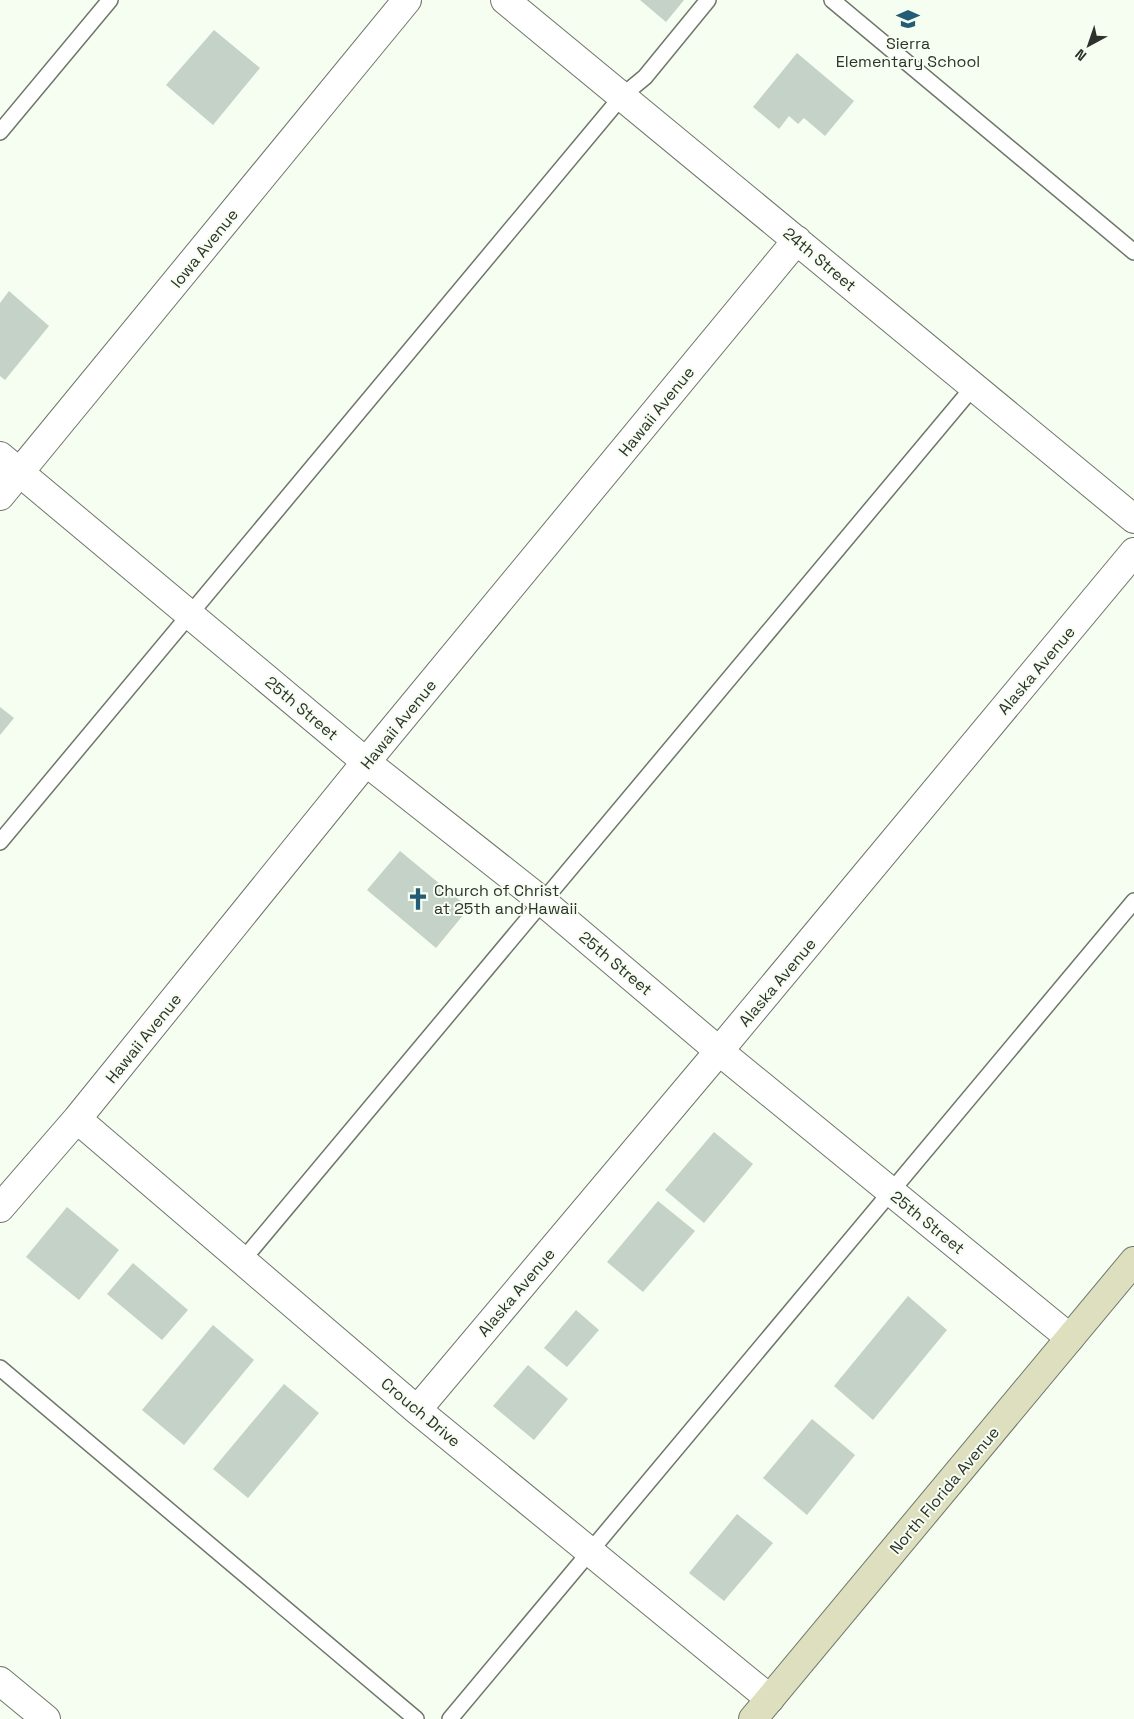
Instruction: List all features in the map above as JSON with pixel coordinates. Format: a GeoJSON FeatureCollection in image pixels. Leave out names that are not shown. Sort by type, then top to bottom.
{"type":"FeatureCollection","features":[{"type":"Feature","properties":{"kind":"main road","name":"North Florida Avenue"},"geometry":{"type":"LineString","coordinates":[[762,1709],[1134,1261]]}},
{"type":"Feature","properties":{"kind":"street","name":"Iowa Avenue"},"geometry":{"type":"LineString","coordinates":[[0,496],[10,464],[408,0]]}},
{"type":"Feature","properties":{"kind":"street","name":"24th Street"},"geometry":{"type":"LineString","coordinates":[[505,0],[1134,519]]}},
{"type":"Feature","properties":{"kind":"street","name":"Hawaii Avenue"},"geometry":{"type":"LineString","coordinates":[[0,1208],[77,1119],[366,762],[797,240]]}},
{"type":"Feature","properties":{"kind":"street","name":"25th Street"},"geometry":{"type":"LineString","coordinates":[[10,464],[366,762],[542,901],[719,1051],[1070,1338]]}},
{"type":"Feature","properties":{"kind":"street","name":"Alaska Avenue"},"geometry":{"type":"LineString","coordinates":[[417,1410],[719,1051],[1134,552]]}},
{"type":"Feature","properties":{"kind":"street","name":"Crouch Drive"},"geometry":{"type":"LineString","coordinates":[[77,1119],[417,1410],[590,1551],[762,1709]]}},
{"type":"Feature","properties":{"kind":"street"},"geometry":{"type":"LineString","coordinates":[[0,1681],[46,1719]]}},
{"type":"Feature","properties":{"kind":"lane"},"geometry":{"type":"LineString","coordinates":[[0,132],[110,0]]}},
{"type":"Feature","properties":{"kind":"lane"},"geometry":{"type":"LineString","coordinates":[[0,842],[622,96],[644,76],[708,0]]}},
{"type":"Feature","properties":{"kind":"lane"},"geometry":{"type":"LineString","coordinates":[[832,0],[1134,252]]}},
{"type":"Feature","properties":{"kind":"lane"},"geometry":{"type":"LineString","coordinates":[[242,1261],[974,386]]}},
{"type":"Feature","properties":{"kind":"lane"},"geometry":{"type":"LineString","coordinates":[[450,1719],[1134,901]]}},
{"type":"Feature","properties":{"kind":"lane"},"geometry":{"type":"LineString","coordinates":[[0,1368],[416,1719]]}},
{"type":"Feature","properties":{"kind":"building"},"geometry":{"type":"Polygon","coordinates":[[[640,0],[684,0],[666,22],[640,0]]]}},
{"type":"Feature","properties":{"kind":"building"},"geometry":{"type":"Polygon","coordinates":[[[214,30],[260,68],[213,125],[166,85],[214,30]]]}},
{"type":"Feature","properties":{"kind":"building"},"geometry":{"type":"Polygon","coordinates":[[[797,53],[854,101],[825,136],[804,118],[798,124],[789,116],[779,129],[753,107],[797,53]]]}},
{"type":"Feature","properties":{"kind":"building"},"geometry":{"type":"Polygon","coordinates":[[[9,291],[49,326],[5,380],[0,376],[0,303],[9,291]]]}},
{"type":"Feature","properties":{"kind":"building"},"geometry":{"type":"Polygon","coordinates":[[[0,707],[14,718],[0,735],[0,707]]]}},
{"type":"Feature","properties":{"kind":"building","name":"Church of Christ at 25th and Hawaii"},"geometry":{"type":"Polygon","coordinates":[[[400,851],[469,908],[436,948],[367,890],[400,851]]]}},
{"type":"Feature","properties":{"kind":"building"},"geometry":{"type":"Polygon","coordinates":[[[714,1132],[753,1164],[704,1223],[665,1190],[714,1132]]]}},
{"type":"Feature","properties":{"kind":"building"},"geometry":{"type":"Polygon","coordinates":[[[658,1201],[695,1231],[643,1292],[607,1262],[658,1201]]]}},
{"type":"Feature","properties":{"kind":"building"},"geometry":{"type":"Polygon","coordinates":[[[67,1207],[119,1250],[79,1300],[26,1257],[67,1207]]]}},
{"type":"Feature","properties":{"kind":"building"},"geometry":{"type":"Polygon","coordinates":[[[133,1263],[188,1310],[162,1340],[107,1294],[133,1263]]]}},
{"type":"Feature","properties":{"kind":"building"},"geometry":{"type":"Polygon","coordinates":[[[908,1296],[947,1330],[873,1420],[834,1386],[908,1296]]]}},
{"type":"Feature","properties":{"kind":"building"},"geometry":{"type":"Polygon","coordinates":[[[576,1310],[599,1330],[567,1367],[544,1348],[576,1310]]]}},
{"type":"Feature","properties":{"kind":"building"},"geometry":{"type":"Polygon","coordinates":[[[213,1325],[254,1360],[184,1445],[142,1410],[213,1325]]]}},
{"type":"Feature","properties":{"kind":"building"},"geometry":{"type":"Polygon","coordinates":[[[528,1365],[568,1399],[534,1440],[493,1406],[528,1365]]]}},
{"type":"Feature","properties":{"kind":"building"},"geometry":{"type":"Polygon","coordinates":[[[284,1384],[319,1413],[248,1498],[213,1469],[284,1384]]]}},
{"type":"Feature","properties":{"kind":"building"},"geometry":{"type":"Polygon","coordinates":[[[812,1419],[855,1455],[807,1515],[763,1478],[812,1419]]]}},
{"type":"Feature","properties":{"kind":"building"},"geometry":{"type":"Polygon","coordinates":[[[737,1514],[773,1543],[724,1601],[689,1573],[737,1514]]]}},
{"type":"Feature","properties":{"kind":"place","name":"Sierra Elementary School"},"geometry":{"type":"Point","coordinates":[908,19]}},
{"type":"Feature","properties":{"kind":"place","name":"Church of Christ at 25th and Hawaii"},"geometry":{"type":"Point","coordinates":[418,899]}}]}
